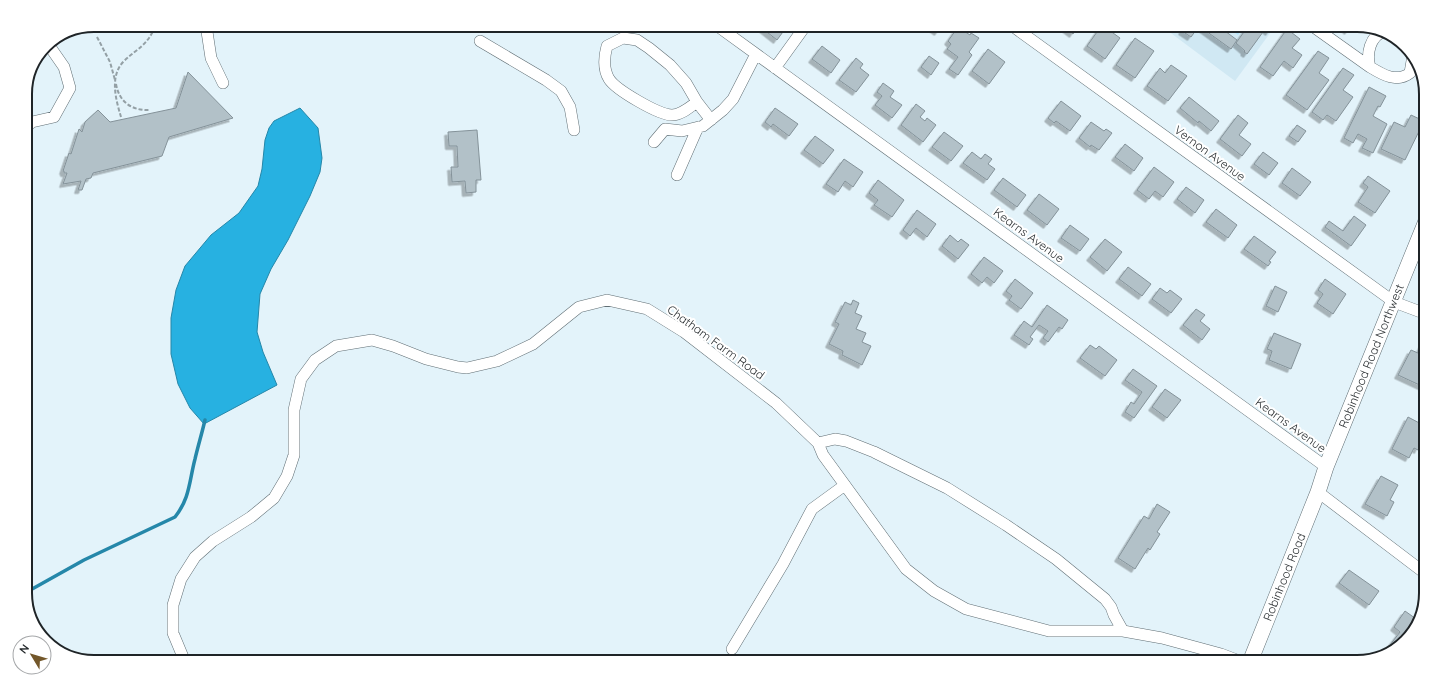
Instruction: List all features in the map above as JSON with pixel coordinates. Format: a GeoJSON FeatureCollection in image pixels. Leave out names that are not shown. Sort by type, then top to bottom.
{"type":"FeatureCollection","features":[{"type":"Feature","properties":{"kind":"main road","name":"Robinhood Road Northwest"},"geometry":{"type":"LineString","coordinates":[[1318,492],[1326,467],[1419,239]]}},
{"type":"Feature","properties":{"kind":"main road","name":"Robinhood Road"},"geometry":{"type":"LineString","coordinates":[[1253,655],[1318,492]]}},
{"type":"Feature","properties":{"kind":"street"},"geometry":{"type":"LineString","coordinates":[[207,32],[211,58],[223,83]]}},
{"type":"Feature","properties":{"kind":"street","name":"Kearns Avenue"},"geometry":{"type":"LineString","coordinates":[[726,32],[1326,467]]}},
{"type":"Feature","properties":{"kind":"street"},"geometry":{"type":"LineString","coordinates":[[775,68],[801,32]]}},
{"type":"Feature","properties":{"kind":"street","name":"Vernon Avenue"},"geometry":{"type":"LineString","coordinates":[[1021,32],[1394,302],[1419,311]]}},
{"type":"Feature","properties":{"kind":"street"},"geometry":{"type":"LineString","coordinates":[[1321,32],[1383,75],[1395,78],[1406,76],[1414,70]]}},
{"type":"Feature","properties":{"kind":"street"},"geometry":{"type":"LineString","coordinates":[[1370,67],[1368,56],[1371,44],[1376,35]]}},
{"type":"Feature","properties":{"kind":"street"},"geometry":{"type":"LineString","coordinates":[[697,102],[685,110],[673,115],[660,112],[620,90],[609,79],[605,68],[605,54],[607,46],[623,38],[637,40],[670,65],[686,83],[710,120]]}},
{"type":"Feature","properties":{"kind":"street"},"geometry":{"type":"LineString","coordinates":[[480,41],[546,80],[561,91],[570,107],[574,130]]}},
{"type":"Feature","properties":{"kind":"street"},"geometry":{"type":"LineString","coordinates":[[32,122],[54,117],[70,88],[64,67],[51,49]]}},
{"type":"Feature","properties":{"kind":"street"},"geometry":{"type":"LineString","coordinates":[[654,142],[665,129],[682,131],[703,126],[723,110],[733,99],[756,54]]}},
{"type":"Feature","properties":{"kind":"street"},"geometry":{"type":"LineString","coordinates":[[676,175],[698,127]]}},
{"type":"Feature","properties":{"kind":"street","name":"Chatham Farm Road"},"geometry":{"type":"LineString","coordinates":[[182,655],[173,633],[173,606],[181,579],[195,557],[213,541],[251,517],[274,498],[287,476],[294,455],[294,410],[301,380],[315,360],[336,346],[372,340],[426,358],[467,368],[497,361],[533,344],[579,307],[607,300],[647,309],[684,332],[776,403],[818,443],[823,454],[906,569],[934,591],[966,609],[1048,631],[1123,631],[1162,638],[1224,655]]}},
{"type":"Feature","properties":{"kind":"street"},"geometry":{"type":"LineString","coordinates":[[818,443],[834,439],[846,441],[874,452],[948,488],[1056,559],[1105,598],[1123,631]]}},
{"type":"Feature","properties":{"kind":"street"},"geometry":{"type":"LineString","coordinates":[[732,649],[783,564],[812,509],[845,485]]}},
{"type":"Feature","properties":{"kind":"street"},"geometry":{"type":"LineString","coordinates":[[1318,492],[1419,569]]}},
{"type":"Feature","properties":{"kind":"path"},"geometry":{"type":"LineString","coordinates":[[121,117],[115,97],[117,73],[123,63],[145,45],[152,32]]}},
{"type":"Feature","properties":{"kind":"path"},"geometry":{"type":"LineString","coordinates":[[97,37],[110,62],[120,96],[130,106],[150,110]]}},
{"type":"Feature","properties":{"kind":"shaded area"},"geometry":{"type":"Polygon","coordinates":[[[1169,32],[1271,32],[1235,81],[1169,32]]]}},
{"type":"Feature","properties":{"kind":"water"},"geometry":{"type":"Polygon","coordinates":[[[300,108],[318,128],[322,158],[320,172],[310,196],[288,240],[271,269],[260,294],[257,332],[263,352],[277,385],[204,424],[190,408],[178,384],[171,354],[171,318],[176,290],[185,266],[211,235],[239,213],[258,186],[262,169],[265,140],[269,128],[274,121],[300,108]]]}},
{"type":"Feature","properties":{"kind":"building"},"geometry":{"type":"Polygon","coordinates":[[[767,32],[783,32],[777,40],[767,32]]]}},
{"type":"Feature","properties":{"kind":"building"},"geometry":{"type":"Polygon","coordinates":[[[954,32],[966,32],[970,35],[971,33],[979,38],[969,52],[972,55],[958,75],[949,69],[958,57],[947,49],[951,44],[948,41],[954,32]]]}},
{"type":"Feature","properties":{"kind":"building"},"geometry":{"type":"Polygon","coordinates":[[[1097,32],[1112,32],[1120,38],[1105,59],[1087,46],[1097,32]]]}},
{"type":"Feature","properties":{"kind":"building"},"geometry":{"type":"Polygon","coordinates":[[[1184,32],[1195,32],[1191,37],[1184,32]]]}},
{"type":"Feature","properties":{"kind":"building"},"geometry":{"type":"Polygon","coordinates":[[[1207,32],[1226,32],[1237,40],[1231,49],[1207,32]]]}},
{"type":"Feature","properties":{"kind":"building"},"geometry":{"type":"Polygon","coordinates":[[[1244,32],[1263,32],[1247,54],[1236,43],[1244,32]]]}},
{"type":"Feature","properties":{"kind":"building"},"geometry":{"type":"Polygon","coordinates":[[[1285,32],[1291,32],[1300,39],[1292,48],[1302,55],[1293,68],[1284,61],[1273,76],[1260,67],[1285,32]]]}},
{"type":"Feature","properties":{"kind":"building"},"geometry":{"type":"Polygon","coordinates":[[[1135,38],[1154,51],[1135,78],[1116,65],[1135,38]]]}},
{"type":"Feature","properties":{"kind":"building"},"geometry":{"type":"Polygon","coordinates":[[[822,46],[840,60],[831,73],[812,59],[822,46]]]}},
{"type":"Feature","properties":{"kind":"building"},"geometry":{"type":"Polygon","coordinates":[[[988,49],[1005,62],[989,84],[972,71],[988,49]]]}},
{"type":"Feature","properties":{"kind":"building"},"geometry":{"type":"Polygon","coordinates":[[[1318,51],[1329,58],[1319,73],[1329,80],[1307,110],[1286,95],[1318,51]]]}},
{"type":"Feature","properties":{"kind":"building"},"geometry":{"type":"Polygon","coordinates":[[[929,56],[939,63],[931,75],[921,67],[929,56]]]}},
{"type":"Feature","properties":{"kind":"building"},"geometry":{"type":"Polygon","coordinates":[[[856,58],[863,64],[860,68],[869,75],[856,92],[839,80],[856,58]]]}},
{"type":"Feature","properties":{"kind":"building"},"geometry":{"type":"Polygon","coordinates":[[[1171,65],[1187,76],[1168,101],[1147,86],[1160,68],[1165,73],[1171,65]]]}},
{"type":"Feature","properties":{"kind":"building"},"geometry":{"type":"Polygon","coordinates":[[[1343,68],[1354,75],[1343,90],[1353,97],[1336,121],[1327,115],[1323,120],[1312,112],[1343,68]]]}},
{"type":"Feature","properties":{"kind":"building"},"geometry":{"type":"Polygon","coordinates":[[[188,72],[233,118],[169,137],[162,156],[93,173],[91,178],[86,179],[82,190],[78,190],[81,181],[63,184],[67,173],[64,173],[63,171],[69,153],[71,154],[79,129],[82,132],[85,122],[98,110],[110,122],[176,108],[188,72]]]}},
{"type":"Feature","properties":{"kind":"building"},"geometry":{"type":"Polygon","coordinates":[[[883,83],[894,91],[890,97],[902,105],[892,118],[875,105],[882,96],[877,92],[883,83]]]}},
{"type":"Feature","properties":{"kind":"building"},"geometry":{"type":"Polygon","coordinates":[[[1369,87],[1386,96],[1380,107],[1378,106],[1373,116],[1387,124],[1373,153],[1362,148],[1367,139],[1358,134],[1353,143],[1344,138],[1369,87]]]}},
{"type":"Feature","properties":{"kind":"building"},"geometry":{"type":"Polygon","coordinates":[[[1189,97],[1219,121],[1211,131],[1199,121],[1198,123],[1180,108],[1189,97]]]}},
{"type":"Feature","properties":{"kind":"building"},"geometry":{"type":"Polygon","coordinates":[[[1061,101],[1081,116],[1070,131],[1056,121],[1054,123],[1048,118],[1061,101]]]}},
{"type":"Feature","properties":{"kind":"building"},"geometry":{"type":"Polygon","coordinates":[[[916,104],[925,111],[920,117],[925,121],[927,118],[936,125],[923,142],[901,125],[916,104]]]}},
{"type":"Feature","properties":{"kind":"building"},"geometry":{"type":"Polygon","coordinates":[[[775,108],[798,124],[789,136],[773,124],[771,127],[765,122],[775,108]]]}},
{"type":"Feature","properties":{"kind":"building"},"geometry":{"type":"Polygon","coordinates":[[[1238,115],[1248,123],[1239,135],[1251,144],[1242,156],[1220,139],[1238,115]]]}},
{"type":"Feature","properties":{"kind":"building"},"geometry":{"type":"Polygon","coordinates":[[[1411,115],[1419,119],[1419,131],[1405,160],[1381,149],[1394,122],[1405,127],[1411,115]]]}},
{"type":"Feature","properties":{"kind":"building"},"geometry":{"type":"Polygon","coordinates":[[[1091,122],[1104,131],[1106,129],[1112,133],[1099,150],[1091,145],[1090,147],[1079,138],[1091,122]]]}},
{"type":"Feature","properties":{"kind":"building"},"geometry":{"type":"Polygon","coordinates":[[[1297,125],[1306,131],[1298,142],[1289,136],[1297,125]]]}},
{"type":"Feature","properties":{"kind":"building"},"geometry":{"type":"Polygon","coordinates":[[[477,130],[481,180],[476,180],[476,192],[466,193],[465,181],[452,182],[451,167],[458,167],[457,146],[449,146],[448,132],[477,130]]]}},
{"type":"Feature","properties":{"kind":"building"},"geometry":{"type":"Polygon","coordinates":[[[944,132],[963,146],[951,161],[932,147],[944,132]]]}},
{"type":"Feature","properties":{"kind":"building"},"geometry":{"type":"Polygon","coordinates":[[[815,136],[834,150],[823,164],[804,150],[815,136]]]}},
{"type":"Feature","properties":{"kind":"building"},"geometry":{"type":"Polygon","coordinates":[[[1125,144],[1143,158],[1134,171],[1115,157],[1125,144]]]}},
{"type":"Feature","properties":{"kind":"building"},"geometry":{"type":"Polygon","coordinates":[[[972,152],[981,159],[985,154],[992,159],[988,164],[995,169],[987,180],[963,163],[972,152]]]}},
{"type":"Feature","properties":{"kind":"building"},"geometry":{"type":"Polygon","coordinates":[[[1263,152],[1278,163],[1269,175],[1254,164],[1263,152]]]}},
{"type":"Feature","properties":{"kind":"building"},"geometry":{"type":"Polygon","coordinates":[[[844,159],[863,172],[853,187],[845,181],[838,192],[826,184],[844,159]]]}},
{"type":"Feature","properties":{"kind":"building"},"geometry":{"type":"Polygon","coordinates":[[[1154,167],[1174,182],[1163,197],[1155,191],[1149,199],[1137,190],[1154,167]]]}},
{"type":"Feature","properties":{"kind":"building"},"geometry":{"type":"Polygon","coordinates":[[[1292,168],[1311,182],[1300,196],[1282,183],[1292,168]]]}},
{"type":"Feature","properties":{"kind":"building"},"geometry":{"type":"Polygon","coordinates":[[[1368,176],[1390,191],[1375,213],[1358,202],[1368,187],[1363,183],[1368,176]]]}},
{"type":"Feature","properties":{"kind":"building"},"geometry":{"type":"Polygon","coordinates":[[[1003,178],[1026,195],[1017,207],[994,190],[1003,178]]]}},
{"type":"Feature","properties":{"kind":"building"},"geometry":{"type":"Polygon","coordinates":[[[878,180],[904,200],[892,217],[874,205],[878,200],[869,193],[878,180]]]}},
{"type":"Feature","properties":{"kind":"building"},"geometry":{"type":"Polygon","coordinates":[[[1186,187],[1204,200],[1195,213],[1177,199],[1186,187]]]}},
{"type":"Feature","properties":{"kind":"building"},"geometry":{"type":"Polygon","coordinates":[[[1039,194],[1059,209],[1047,225],[1027,210],[1039,194]]]}},
{"type":"Feature","properties":{"kind":"building"},"geometry":{"type":"Polygon","coordinates":[[[1216,209],[1237,225],[1228,238],[1206,222],[1216,209]]]}},
{"type":"Feature","properties":{"kind":"building"},"geometry":{"type":"Polygon","coordinates":[[[917,210],[936,224],[927,237],[916,228],[910,236],[903,230],[917,210]]]}},
{"type":"Feature","properties":{"kind":"building"},"geometry":{"type":"Polygon","coordinates":[[[1354,216],[1366,225],[1351,246],[1325,227],[1329,221],[1343,231],[1354,216]]]}},
{"type":"Feature","properties":{"kind":"building"},"geometry":{"type":"Polygon","coordinates":[[[1070,225],[1089,239],[1080,251],[1061,238],[1070,225]]]}},
{"type":"Feature","properties":{"kind":"building"},"geometry":{"type":"Polygon","coordinates":[[[950,235],[958,242],[961,239],[969,245],[958,259],[942,246],[950,235]]]}},
{"type":"Feature","properties":{"kind":"building"},"geometry":{"type":"Polygon","coordinates":[[[1254,236],[1276,252],[1269,261],[1271,262],[1268,266],[1244,249],[1254,236]]]}},
{"type":"Feature","properties":{"kind":"building"},"geometry":{"type":"Polygon","coordinates":[[[1105,239],[1122,252],[1107,271],[1090,257],[1105,239]]]}},
{"type":"Feature","properties":{"kind":"building"},"geometry":{"type":"Polygon","coordinates":[[[984,257],[1003,271],[994,283],[987,277],[982,283],[971,274],[984,257]]]}},
{"type":"Feature","properties":{"kind":"building"},"geometry":{"type":"Polygon","coordinates":[[[1128,267],[1151,284],[1142,296],[1119,279],[1128,267]]]}},
{"type":"Feature","properties":{"kind":"building"},"geometry":{"type":"Polygon","coordinates":[[[1015,279],[1033,293],[1021,309],[1009,300],[1012,296],[1006,291],[1015,279]]]}},
{"type":"Feature","properties":{"kind":"building"},"geometry":{"type":"Polygon","coordinates":[[[1325,279],[1346,294],[1333,314],[1317,303],[1323,294],[1318,290],[1325,279]]]}},
{"type":"Feature","properties":{"kind":"building"},"geometry":{"type":"Polygon","coordinates":[[[1275,286],[1287,292],[1278,312],[1266,306],[1275,286]]]}},
{"type":"Feature","properties":{"kind":"building"},"geometry":{"type":"Polygon","coordinates":[[[1160,288],[1167,293],[1170,290],[1182,299],[1171,313],[1152,299],[1160,288]]]}},
{"type":"Feature","properties":{"kind":"building"},"geometry":{"type":"Polygon","coordinates":[[[853,300],[859,303],[855,313],[862,316],[856,329],[866,333],[862,342],[871,346],[862,365],[842,355],[843,351],[829,344],[839,324],[835,322],[845,302],[851,305],[853,300]]]}},
{"type":"Feature","properties":{"kind":"building"},"geometry":{"type":"Polygon","coordinates":[[[1047,305],[1068,320],[1062,329],[1059,327],[1048,342],[1043,338],[1048,331],[1039,325],[1030,337],[1033,339],[1029,345],[1014,335],[1024,321],[1032,327],[1047,305]]]}},
{"type":"Feature","properties":{"kind":"building"},"geometry":{"type":"Polygon","coordinates":[[[1196,309],[1205,315],[1200,321],[1210,329],[1202,340],[1183,325],[1196,309]]]}},
{"type":"Feature","properties":{"kind":"building"},"geometry":{"type":"Polygon","coordinates":[[[1274,333],[1301,344],[1291,369],[1269,360],[1272,351],[1267,349],[1274,333]]]}},
{"type":"Feature","properties":{"kind":"building"},"geometry":{"type":"Polygon","coordinates":[[[1090,345],[1096,349],[1099,346],[1117,360],[1105,376],[1080,358],[1090,345]]]}},
{"type":"Feature","properties":{"kind":"building"},"geometry":{"type":"Polygon","coordinates":[[[1411,350],[1418,353],[1419,351],[1419,385],[1398,375],[1411,350]]]}},
{"type":"Feature","properties":{"kind":"building"},"geometry":{"type":"Polygon","coordinates":[[[1133,369],[1157,386],[1134,418],[1125,412],[1131,402],[1134,404],[1142,392],[1125,380],[1133,369]]]}},
{"type":"Feature","properties":{"kind":"building"},"geometry":{"type":"Polygon","coordinates":[[[1165,389],[1181,400],[1167,418],[1152,407],[1165,389]]]}},
{"type":"Feature","properties":{"kind":"building"},"geometry":{"type":"Polygon","coordinates":[[[1408,417],[1419,423],[1418,450],[1414,448],[1409,458],[1392,449],[1408,417]]]}},
{"type":"Feature","properties":{"kind":"building"},"geometry":{"type":"Polygon","coordinates":[[[1381,476],[1398,485],[1390,500],[1394,502],[1387,516],[1365,504],[1381,476]]]}},
{"type":"Feature","properties":{"kind":"building"},"geometry":{"type":"Polygon","coordinates":[[[1157,504],[1170,512],[1157,532],[1160,534],[1150,550],[1148,548],[1135,569],[1118,558],[1144,516],[1149,519],[1157,504]]]}},
{"type":"Feature","properties":{"kind":"building"},"geometry":{"type":"Polygon","coordinates":[[[1349,570],[1379,591],[1369,605],[1339,583],[1349,570]]]}},
{"type":"Feature","properties":{"kind":"building"},"geometry":{"type":"Polygon","coordinates":[[[1405,611],[1414,617],[1406,631],[1398,640],[1389,646],[1400,632],[1394,627],[1405,611]]]}},
{"type":"Feature","properties":{"kind":"waterway"},"geometry":{"type":"LineString","coordinates":[[32,589],[84,560],[175,517],[184,503],[205,420]]}}]}
